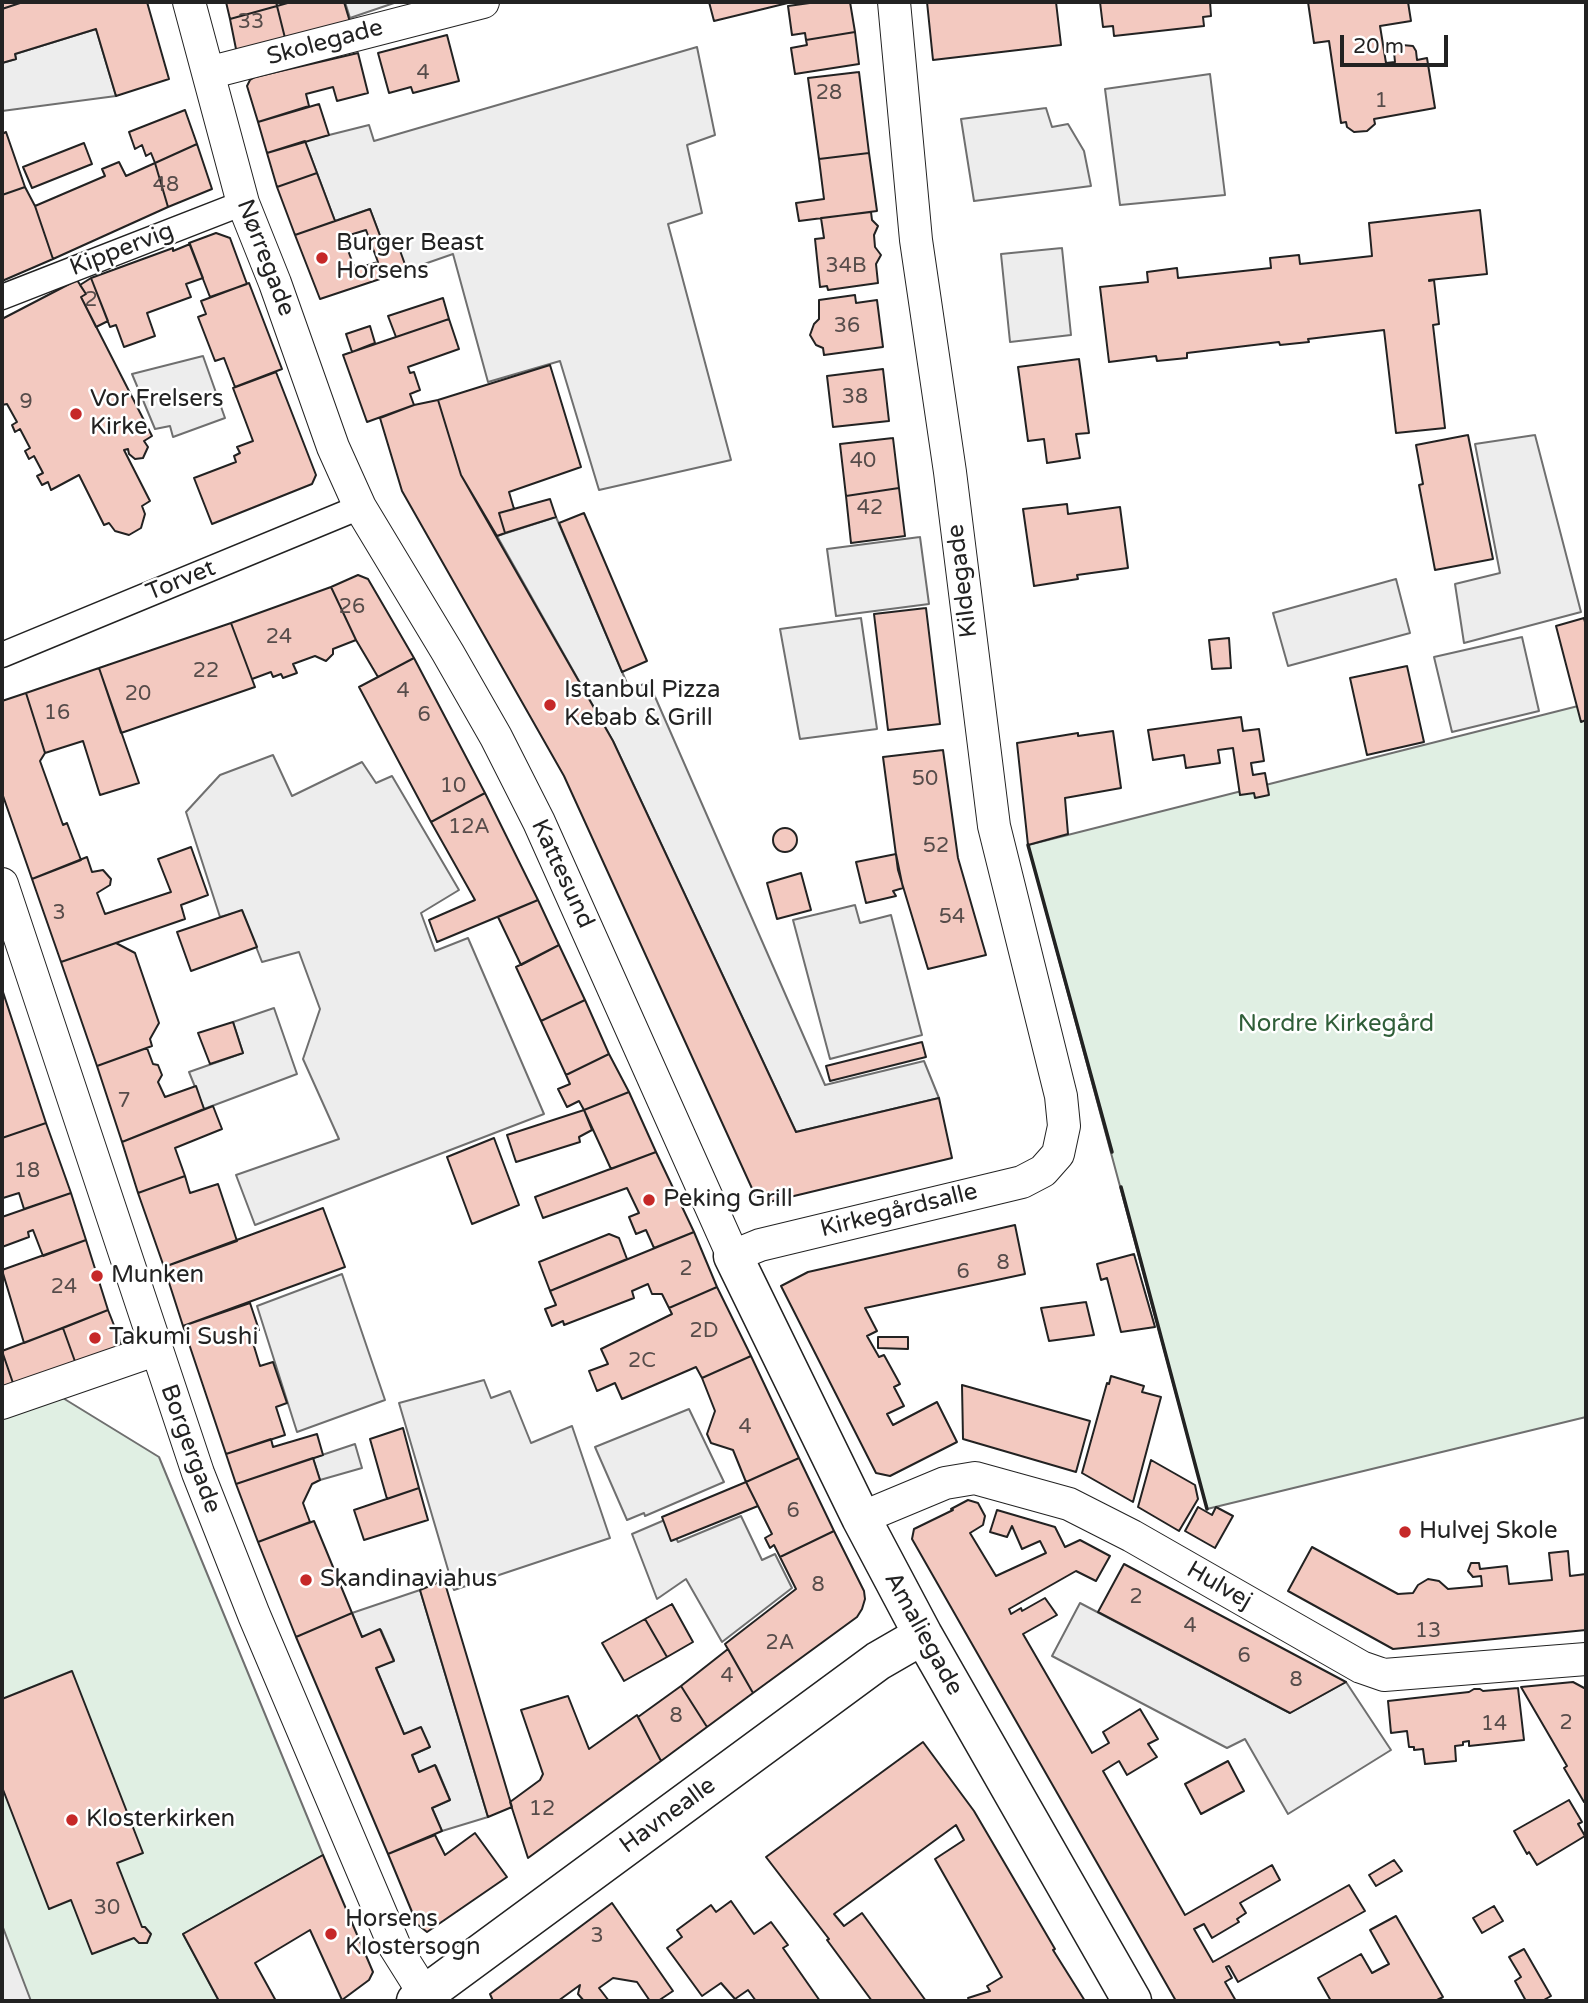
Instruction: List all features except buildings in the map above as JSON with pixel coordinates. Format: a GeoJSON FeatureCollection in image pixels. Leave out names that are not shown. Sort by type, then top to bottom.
{"type":"FeatureCollection","features":[{"type":"Feature","properties":{"kind":"street","name":"Nørregade"},"geometry":{"type":"LineString","coordinates":[[189,2],[243,203],[333,447],[360,508]]}},
{"type":"Feature","properties":{"kind":"street","name":"Skolegade"},"geometry":{"type":"LineString","coordinates":[[208,73],[482,2]]}},
{"type":"Feature","properties":{"kind":"street","name":"Kildegade"},"geometry":{"type":"LineString","coordinates":[[894,2],[916,240],[950,472],[994,826],[1062,1096],[1064,1126],[1058,1154]]}},
{"type":"Feature","properties":{"kind":"street","name":"Kippervig"},"geometry":{"type":"LineString","coordinates":[[2,297],[243,203]]}},
{"type":"Feature","properties":{"kind":"street","name":"Torvet"},"geometry":{"type":"LineString","coordinates":[[2,655],[360,508]]}},
{"type":"Feature","properties":{"kind":"street","name":"Kattesund"},"geometry":{"type":"LineString","coordinates":[[360,508],[496,737],[539,822],[733,1256]]}},
{"type":"Feature","properties":{"kind":"street","name":"Borgergade"},"geometry":{"type":"LineString","coordinates":[[2,884],[198,1473],[254,1615],[395,1947],[423,1999]]}},
{"type":"Feature","properties":{"kind":"street","name":"Kirkegårdsalle"},"geometry":{"type":"LineString","coordinates":[[733,1256],[760,1245],[1022,1182],[1043,1171],[1058,1154]]}},
{"type":"Feature","properties":{"kind":"street","name":"Amaliegade"},"geometry":{"type":"LineString","coordinates":[[733,1256],[861,1518],[923,1635],[1132,2001]]}},
{"type":"Feature","properties":{"kind":"street"},"geometry":{"type":"LineString","coordinates":[[2,1403],[155,1350]]}},
{"type":"Feature","properties":{"kind":"street","name":"Hulvej"},"geometry":{"type":"LineString","coordinates":[[861,1518],[945,1483],[975,1478],[1069,1504],[1132,1536],[1361,1667],[1384,1675],[1586,1659]]}},
{"type":"Feature","properties":{"kind":"street","name":"Havnealle"},"geometry":{"type":"LineString","coordinates":[[423,1999],[878,1661],[923,1635]]}},
{"type":"Feature","properties":{"kind":"green space","name":"Nordre Kirkegård"},"geometry":{"type":"Polygon","coordinates":[[[1586,704],[1586,1417],[1207,1509],[1028,845],[1586,704]]]}},
{"type":"Feature","properties":{"kind":"green space"},"geometry":{"type":"Polygon","coordinates":[[[58,1395],[159,1457],[323,1855],[183,1934],[219,2001],[2,2001],[2,1415],[58,1395]]]}},
{"type":"Feature","properties":{"kind":"shaded area"},"geometry":{"type":"Polygon","coordinates":[[[345,2],[394,2],[394,3],[350,18],[345,2]]]}},
{"type":"Feature","properties":{"kind":"shaded area"},"geometry":{"type":"Polygon","coordinates":[[[96,29],[116,96],[2,111],[2,63],[16,59],[15,54],[96,29]]]}},
{"type":"Feature","properties":{"kind":"shaded area"},"geometry":{"type":"Polygon","coordinates":[[[697,47],[715,135],[687,145],[702,213],[668,224],[731,460],[599,490],[560,361],[488,382],[453,254],[407,270],[385,249],[370,209],[335,221],[305,141],[369,125],[374,141],[697,47]]]}},
{"type":"Feature","properties":{"kind":"shaded area"},"geometry":{"type":"Polygon","coordinates":[[[1210,74],[1225,195],[1120,205],[1105,89],[1210,74]]]}},
{"type":"Feature","properties":{"kind":"shaded area"},"geometry":{"type":"Polygon","coordinates":[[[1046,108],[1052,127],[1068,124],[1084,151],[1091,186],[974,201],[961,119],[1046,108]]]}},
{"type":"Feature","properties":{"kind":"shaded area"},"geometry":{"type":"Polygon","coordinates":[[[1062,248],[1071,335],[1010,342],[1001,254],[1062,248]]]}},
{"type":"Feature","properties":{"kind":"shaded area"},"geometry":{"type":"Polygon","coordinates":[[[203,356],[225,418],[173,437],[170,426],[155,429],[132,374],[203,356]]]}},
{"type":"Feature","properties":{"kind":"shaded area"},"geometry":{"type":"Polygon","coordinates":[[[1535,435],[1581,612],[1464,643],[1455,584],[1500,573],[1475,444],[1535,435]]]}},
{"type":"Feature","properties":{"kind":"shaded area"},"geometry":{"type":"Polygon","coordinates":[[[556,517],[629,688],[649,683],[825,1085],[924,1061],[939,1098],[796,1132],[613,741],[497,536],[556,517]]]}},
{"type":"Feature","properties":{"kind":"shaded area"},"geometry":{"type":"Polygon","coordinates":[[[920,537],[929,604],[836,616],[827,549],[920,537]]]}},
{"type":"Feature","properties":{"kind":"shaded area"},"geometry":{"type":"Polygon","coordinates":[[[1396,579],[1410,633],[1288,666],[1273,613],[1396,579]]]}},
{"type":"Feature","properties":{"kind":"shaded area"},"geometry":{"type":"Polygon","coordinates":[[[861,618],[877,729],[800,739],[780,629],[861,618]]]}},
{"type":"Feature","properties":{"kind":"shaded area"},"geometry":{"type":"Polygon","coordinates":[[[1522,637],[1539,711],[1452,732],[1434,657],[1522,637]]]}},
{"type":"Feature","properties":{"kind":"shaded area"},"geometry":{"type":"Polygon","coordinates":[[[273,755],[292,796],[362,762],[376,783],[392,776],[459,890],[421,913],[435,951],[468,938],[544,1114],[255,1225],[236,1175],[339,1139],[303,1059],[320,1009],[299,952],[262,962],[242,911],[220,917],[186,812],[220,775],[273,755]]]}},
{"type":"Feature","properties":{"kind":"shaded area"},"geometry":{"type":"Polygon","coordinates":[[[855,905],[860,923],[891,915],[922,1035],[830,1059],[793,920],[855,905]]]}},
{"type":"Feature","properties":{"kind":"shaded area"},"geometry":{"type":"Polygon","coordinates":[[[274,1008],[297,1074],[204,1109],[189,1072],[243,1053],[233,1022],[274,1008]]]}},
{"type":"Feature","properties":{"kind":"shaded area"},"geometry":{"type":"Polygon","coordinates":[[[342,1274],[385,1400],[297,1432],[257,1306],[342,1274]]]}},
{"type":"Feature","properties":{"kind":"shaded area"},"geometry":{"type":"Polygon","coordinates":[[[484,1380],[491,1398],[510,1391],[531,1443],[572,1426],[610,1538],[454,1590],[399,1403],[484,1380]]]}},
{"type":"Feature","properties":{"kind":"shaded area"},"geometry":{"type":"Polygon","coordinates":[[[689,1409],[724,1482],[645,1516],[644,1513],[627,1520],[595,1447],[689,1409]]]}},
{"type":"Feature","properties":{"kind":"shaded area"},"geometry":{"type":"Polygon","coordinates":[[[355,1444],[362,1468],[320,1480],[313,1458],[355,1444]]]}},
{"type":"Feature","properties":{"kind":"shaded area"},"geometry":{"type":"Polygon","coordinates":[[[741,1516],[762,1560],[775,1554],[792,1588],[722,1642],[686,1579],[657,1599],[632,1534],[667,1519],[678,1542],[741,1516]]]}},
{"type":"Feature","properties":{"kind":"shaded area"},"geometry":{"type":"Polygon","coordinates":[[[420,1590],[488,1817],[442,1831],[432,1808],[450,1800],[436,1766],[419,1772],[412,1755],[430,1747],[404,1734],[376,1668],[394,1660],[381,1630],[362,1637],[352,1613],[420,1590]]]}},
{"type":"Feature","properties":{"kind":"shaded area"},"geometry":{"type":"Polygon","coordinates":[[[1080,1603],[1290,1713],[1346,1682],[1391,1750],[1288,1814],[1245,1739],[1227,1748],[1052,1656],[1080,1603]]]}},
{"type":"Feature","properties":{"kind":"shaded area"},"geometry":{"type":"Polygon","coordinates":[[[2,1925],[31,2001],[2,2001],[2,1925]]]}},
{"type":"Feature","properties":{"kind":"wall"},"geometry":{"type":"LineString","coordinates":[[1028,845],[1112,1152]]}},
{"type":"Feature","properties":{"kind":"wall"},"geometry":{"type":"LineString","coordinates":[[1121,1187],[1207,1509]]}},
{"type":"Feature","properties":{"kind":"place","name":"Burger Beast Horsens"},"geometry":{"type":"Point","coordinates":[322,258]}},
{"type":"Feature","properties":{"kind":"place","name":"Vor Frelsers Kirke"},"geometry":{"type":"Point","coordinates":[76,414]}},
{"type":"Feature","properties":{"kind":"place","name":"Istanbul Pizza Kebab & Grill"},"geometry":{"type":"Point","coordinates":[550,705]}},
{"type":"Feature","properties":{"kind":"place","name":"Peking Grill"},"geometry":{"type":"Point","coordinates":[649,1200]}},
{"type":"Feature","properties":{"kind":"place","name":"Munken"},"geometry":{"type":"Point","coordinates":[97,1276]}},
{"type":"Feature","properties":{"kind":"place","name":"Takumi Sushi"},"geometry":{"type":"Point","coordinates":[95,1338]}},
{"type":"Feature","properties":{"kind":"place","name":"Hulvej Skole"},"geometry":{"type":"Point","coordinates":[1405,1532]}},
{"type":"Feature","properties":{"kind":"place","name":"Skandinaviahus"},"geometry":{"type":"Point","coordinates":[306,1580]}},
{"type":"Feature","properties":{"kind":"place","name":"Klosterkirken"},"geometry":{"type":"Point","coordinates":[72,1820]}},
{"type":"Feature","properties":{"kind":"place","name":"Horsens Klostersogn"},"geometry":{"type":"Point","coordinates":[331,1934]}}]}
